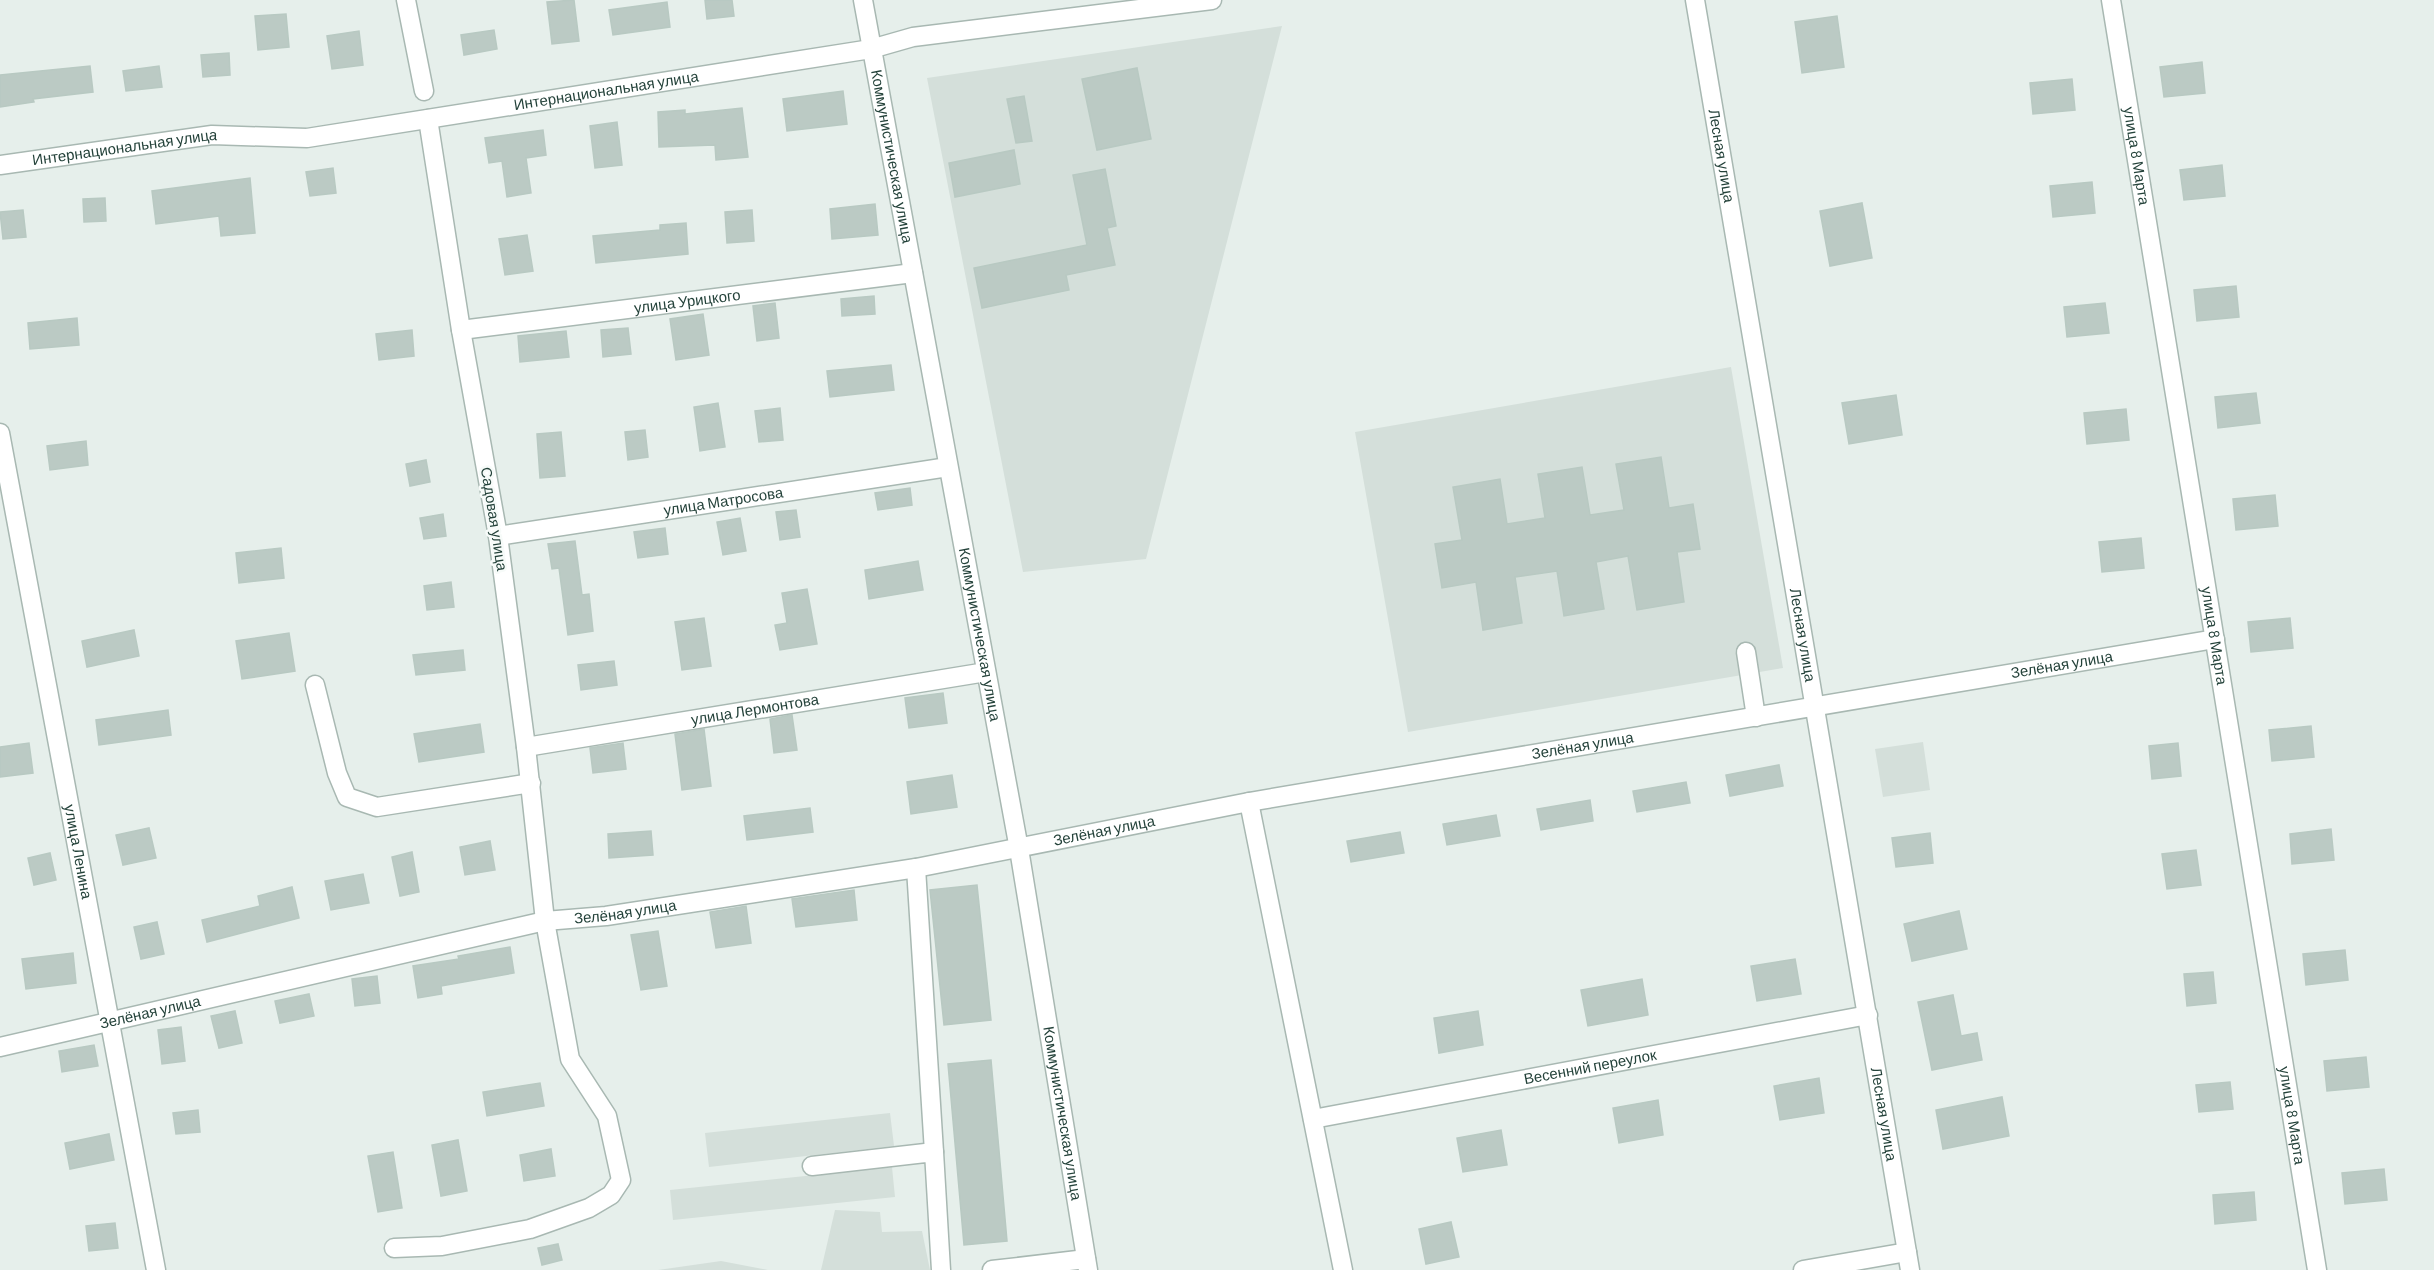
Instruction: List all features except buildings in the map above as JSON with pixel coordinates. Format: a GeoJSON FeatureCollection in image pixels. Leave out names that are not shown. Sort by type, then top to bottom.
{"type":"FeatureCollection","features":[{"type":"Feature","properties":{"kind":"street"},"geometry":{"type":"LineString","coordinates":[[406,0],[424,91]]}},
{"type":"Feature","properties":{"kind":"street","name":"Коммунистическая улица"},"geometry":{"type":"LineString","coordinates":[[863,0],[1019,849],[1087,1264]]}},
{"type":"Feature","properties":{"kind":"street","name":"Интернациональная улица"},"geometry":{"type":"LineString","coordinates":[[0,165],[212,135],[307,138],[871,49],[913,37],[1212,0]]}},
{"type":"Feature","properties":{"kind":"street","name":"Лесная улица"},"geometry":{"type":"LineString","coordinates":[[1695,0],[1909,1261]]}},
{"type":"Feature","properties":{"kind":"street","name":"улица 8 Марта"},"geometry":{"type":"LineString","coordinates":[[2111,0],[2317,1270]]}},
{"type":"Feature","properties":{"kind":"street","name":"Садовая улица"},"geometry":{"type":"LineString","coordinates":[[394,1248],[442,1246],[531,1229],[589,1208],[611,1195],[621,1180],[607,1116],[570,1059],[545,921],[531,783],[498,536],[461,330],[428,119]]}},
{"type":"Feature","properties":{"kind":"street","name":"улица Урицкого"},"geometry":{"type":"LineString","coordinates":[[461,330],[913,273]]}},
{"type":"Feature","properties":{"kind":"street","name":"улица Ленина"},"geometry":{"type":"LineString","coordinates":[[0,433],[156,1270]]}},
{"type":"Feature","properties":{"kind":"street","name":"улица Матросова"},"geometry":{"type":"LineString","coordinates":[[498,536],[948,467]]}},
{"type":"Feature","properties":{"kind":"street","name":"Зелёная улица"},"geometry":{"type":"LineString","coordinates":[[0,1047],[545,921],[606,916],[916,868],[1249,802],[2215,639]]}},
{"type":"Feature","properties":{"kind":"street"},"geometry":{"type":"LineString","coordinates":[[1746,652],[1756,717]]}},
{"type":"Feature","properties":{"kind":"street","name":"улица Лермонтова"},"geometry":{"type":"LineString","coordinates":[[526,747],[986,672]]}},
{"type":"Feature","properties":{"kind":"street"},"geometry":{"type":"LineString","coordinates":[[315,686],[344,789],[347,796],[361,803],[377,807],[531,783]]}},
{"type":"Feature","properties":{"kind":"street"},"geometry":{"type":"LineString","coordinates":[[1249,802],[1343,1270]]}},
{"type":"Feature","properties":{"kind":"street"},"geometry":{"type":"LineString","coordinates":[[916,868],[941,1270]]}},
{"type":"Feature","properties":{"kind":"street","name":"Весенний переулок"},"geometry":{"type":"LineString","coordinates":[[1313,1119],[1868,1015]]}},
{"type":"Feature","properties":{"kind":"street"},"geometry":{"type":"LineString","coordinates":[[812,1166],[934,1152]]}},
{"type":"Feature","properties":{"kind":"street"},"geometry":{"type":"LineString","coordinates":[[1803,1270],[1909,1261]]}},
{"type":"Feature","properties":{"kind":"street"},"geometry":{"type":"LineString","coordinates":[[992,1270],[1087,1264]]}},
{"type":"Feature","properties":{"kind":"shaded area"},"geometry":{"type":"Polygon","coordinates":[[[1282,26],[1146,559],[1023,572],[927,78],[1282,26]]]}},
{"type":"Feature","properties":{"kind":"shaded area"},"geometry":{"type":"Polygon","coordinates":[[[1731,367],[1783,668],[1408,732],[1355,432],[1731,367]]]}},
{"type":"Feature","properties":{"kind":"shaded area"},"geometry":{"type":"Polygon","coordinates":[[[1923,742],[1930,790],[1883,797],[1875,749],[1923,742]]]}},
{"type":"Feature","properties":{"kind":"shaded area"},"geometry":{"type":"Polygon","coordinates":[[[890,1113],[894,1146],[709,1167],[705,1133],[890,1113]]]}},
{"type":"Feature","properties":{"kind":"shaded area"},"geometry":{"type":"Polygon","coordinates":[[[892,1167],[895,1197],[673,1220],[670,1190],[892,1167]]]}},
{"type":"Feature","properties":{"kind":"shaded area"},"geometry":{"type":"Polygon","coordinates":[[[835,1210],[880,1212],[882,1232],[922,1231],[930,1270],[821,1270],[835,1210]]]}},
{"type":"Feature","properties":{"kind":"shaded area"},"geometry":{"type":"Polygon","coordinates":[[[721,1261],[768,1270],[658,1270],[721,1261]]]}}]}
